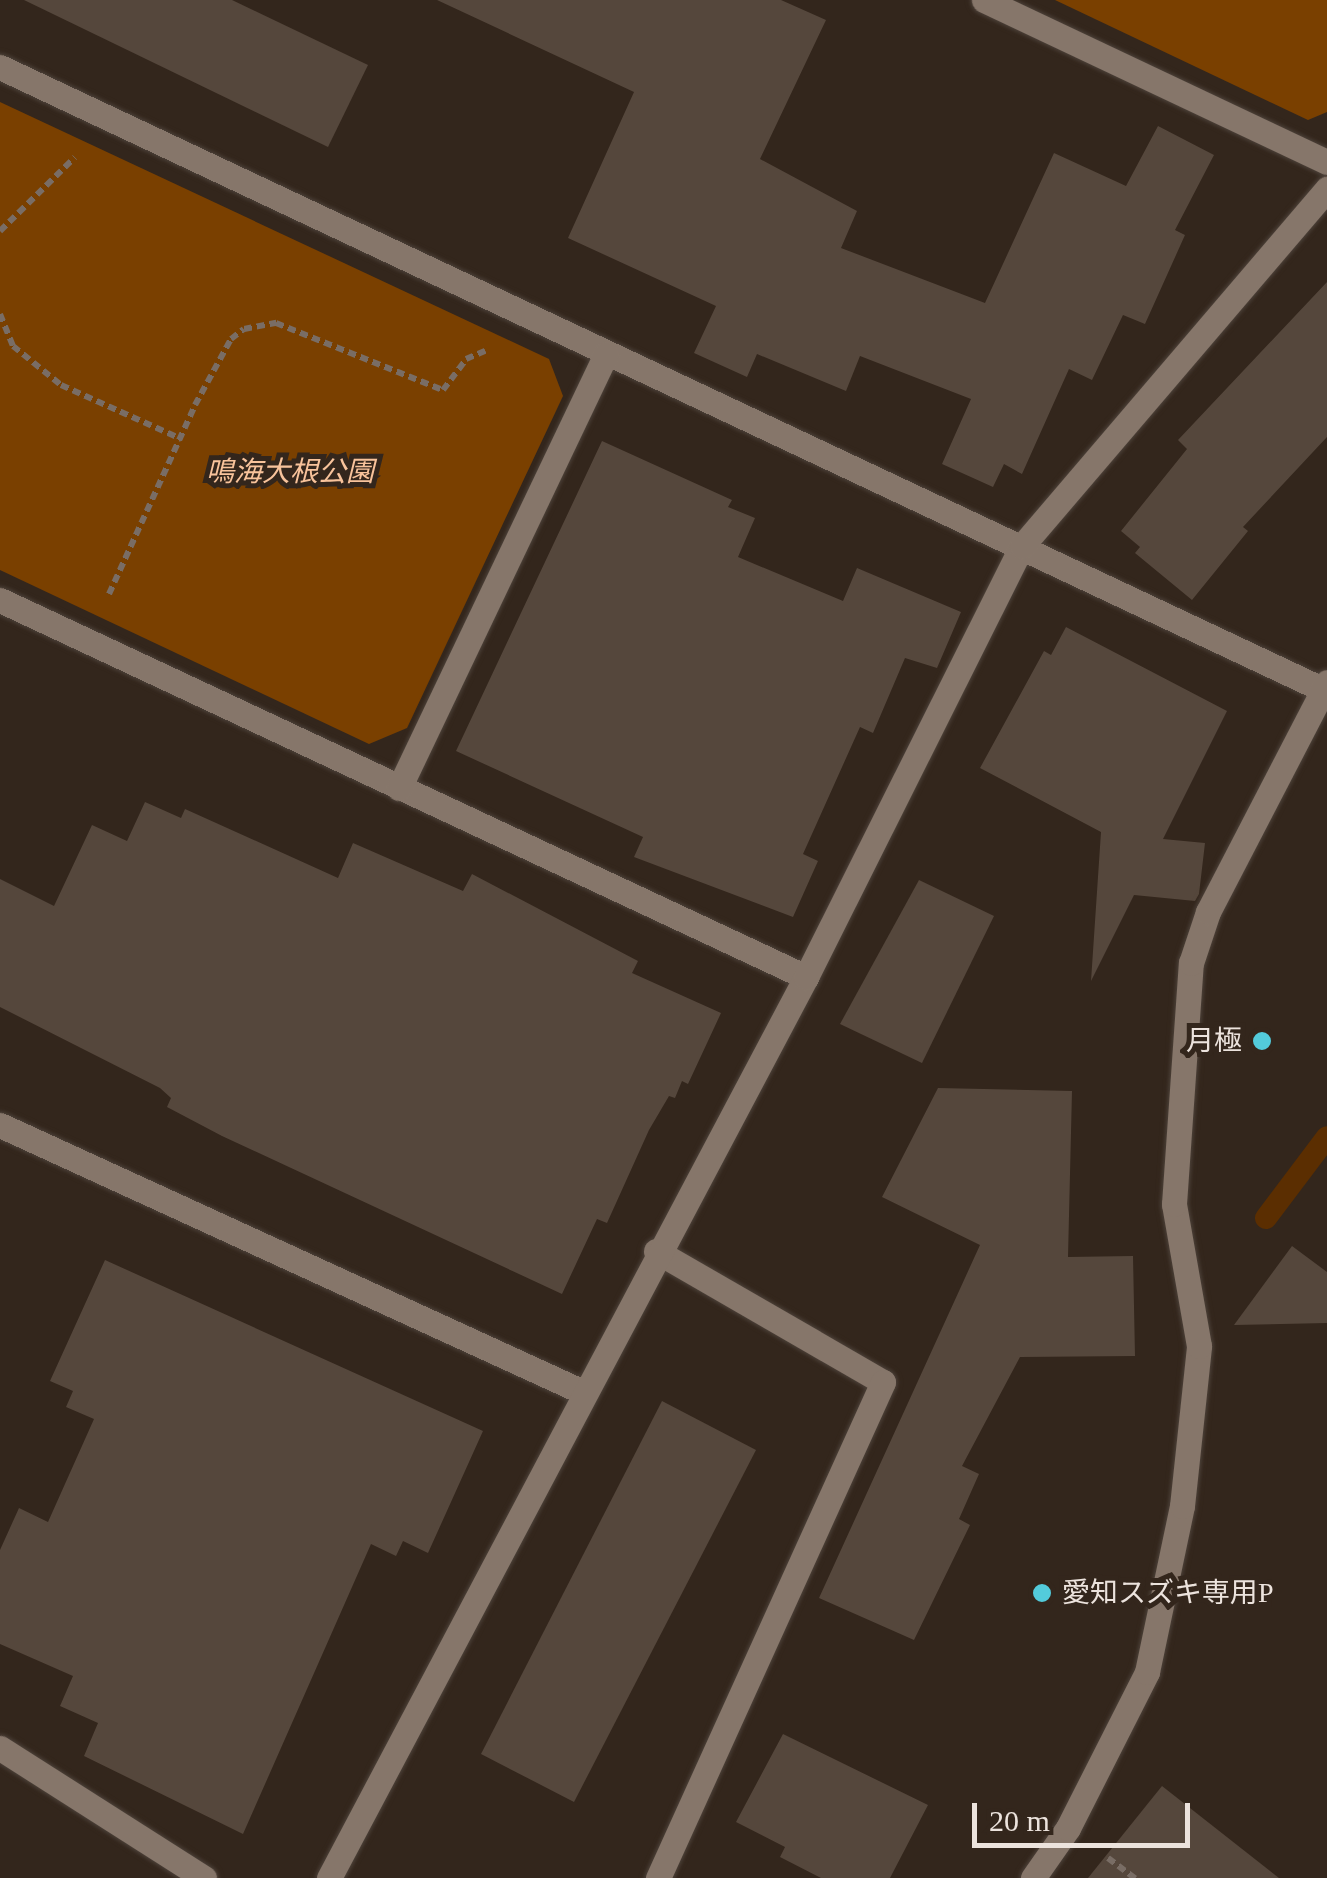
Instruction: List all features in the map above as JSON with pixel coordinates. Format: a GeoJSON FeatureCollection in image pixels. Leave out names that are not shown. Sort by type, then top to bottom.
{"type":"FeatureCollection","features":[{"type":"Feature","properties":{"kind":"street"},"geometry":{"type":"LineString","coordinates":[[984,0],[1327,162]]}},
{"type":"Feature","properties":{"kind":"street"},"geometry":{"type":"LineString","coordinates":[[0,67],[606,354],[1325,685],[1208,912],[1190,963],[1174,1204],[1199,1346],[1182,1506],[1147,1672],[1068,1828],[1033,1878]]}},
{"type":"Feature","properties":{"kind":"street"},"geometry":{"type":"LineString","coordinates":[[328,1878],[656,1251],[806,977],[1022,546],[1327,188]]}},
{"type":"Feature","properties":{"kind":"street"},"geometry":{"type":"LineString","coordinates":[[399,788],[606,354]]}},
{"type":"Feature","properties":{"kind":"street"},"geometry":{"type":"LineString","coordinates":[[0,600],[806,977]]}},
{"type":"Feature","properties":{"kind":"street"},"geometry":{"type":"LineString","coordinates":[[0,1125],[583,1392]]}},
{"type":"Feature","properties":{"kind":"street"},"geometry":{"type":"LineString","coordinates":[[656,1251],[883,1382],[658,1878]]}},
{"type":"Feature","properties":{"kind":"street"},"geometry":{"type":"LineString","coordinates":[[0,1748],[204,1878]]}},
{"type":"Feature","properties":{"kind":"path"},"geometry":{"type":"LineString","coordinates":[[0,231],[108,118]]}},
{"type":"Feature","properties":{"kind":"path"},"geometry":{"type":"LineString","coordinates":[[81,638],[150,517],[181,439],[231,339],[244,329],[276,324],[443,390],[466,359],[502,337],[516,311]]}},
{"type":"Feature","properties":{"kind":"path"},"geometry":{"type":"LineString","coordinates":[[0,314],[14,346],[61,385],[181,439]]}},
{"type":"Feature","properties":{"kind":"green space"},"geometry":{"type":"Polygon","coordinates":[[[1055,0],[1327,0],[1327,112],[1308,120],[1055,0]]]}},
{"type":"Feature","properties":{"kind":"green space","name":"鳴海大根公園"},"geometry":{"type":"Polygon","coordinates":[[[0,102],[549,359],[563,396],[407,728],[369,744],[0,570],[0,102]]]}},
{"type":"Feature","properties":{"kind":"building"},"geometry":{"type":"Polygon","coordinates":[[[24,0],[232,0],[368,65],[328,147],[24,0]]]}},
{"type":"Feature","properties":{"kind":"building"},"geometry":{"type":"Polygon","coordinates":[[[437,0],[781,0],[826,20],[760,159],[857,211],[841,248],[985,303],[1054,153],[1126,186],[1158,126],[1214,155],[1175,230],[1185,235],[1145,324],[1123,315],[1092,380],[1069,369],[1022,474],[1004,464],[993,487],[942,464],[971,399],[860,356],[846,391],[757,354],[747,377],[694,353],[716,306],[568,238],[634,92],[437,0]]]}},
{"type":"Feature","properties":{"kind":"building"},"geometry":{"type":"Polygon","coordinates":[[[1327,282],[1327,437],[1243,527],[1248,531],[1192,600],[1135,553],[1140,547],[1121,531],[1187,449],[1178,440],[1327,282]]]}},
{"type":"Feature","properties":{"kind":"building"},"geometry":{"type":"Polygon","coordinates":[[[602,441],[732,500],[728,507],[755,518],[738,557],[843,601],[857,568],[961,612],[937,668],[905,658],[873,733],[860,727],[803,854],[818,861],[793,917],[634,857],[643,837],[456,751],[602,441]]]}},
{"type":"Feature","properties":{"kind":"building"},"geometry":{"type":"Polygon","coordinates":[[[1066,627],[1227,711],[1163,839],[1205,843],[1199,894],[1195,901],[1134,895],[1091,981],[1101,832],[980,768],[1044,651],[1051,655],[1066,627]]]}},
{"type":"Feature","properties":{"kind":"building"},"geometry":{"type":"Polygon","coordinates":[[[145,802],[181,818],[185,809],[338,878],[353,843],[463,891],[472,874],[638,961],[632,973],[721,1013],[688,1084],[682,1081],[675,1098],[669,1096],[649,1130],[607,1223],[597,1219],[562,1294],[222,1136],[167,1107],[171,1098],[160,1088],[0,1007],[0,879],[54,906],[92,825],[127,841],[145,802]]]}},
{"type":"Feature","properties":{"kind":"building"},"geometry":{"type":"Polygon","coordinates":[[[919,880],[994,916],[922,1063],[840,1024],[919,880]]]}},
{"type":"Feature","properties":{"kind":"building"},"geometry":{"type":"Polygon","coordinates":[[[938,1088],[1072,1091],[1068,1257],[1133,1256],[1135,1356],[1020,1357],[962,1466],[979,1474],[959,1519],[970,1525],[914,1640],[819,1598],[980,1245],[882,1197],[938,1088]]]}},
{"type":"Feature","properties":{"kind":"building"},"geometry":{"type":"Polygon","coordinates":[[[1292,1246],[1327,1272],[1327,1323],[1234,1325],[1292,1246]]]}},
{"type":"Feature","properties":{"kind":"building"},"geometry":{"type":"Polygon","coordinates":[[[105,1260],[483,1431],[428,1553],[403,1541],[396,1556],[371,1544],[243,1834],[84,1756],[98,1723],[60,1706],[73,1676],[0,1644],[0,1550],[19,1508],[48,1522],[94,1419],[66,1407],[73,1391],[50,1381],[105,1260]]]}},
{"type":"Feature","properties":{"kind":"building"},"geometry":{"type":"Polygon","coordinates":[[[662,1401],[756,1450],[574,1802],[481,1754],[662,1401]]]}},
{"type":"Feature","properties":{"kind":"building"},"geometry":{"type":"Polygon","coordinates":[[[783,1734],[928,1805],[890,1878],[821,1878],[780,1857],[785,1847],[736,1822],[783,1734]]]}},
{"type":"Feature","properties":{"kind":"building"},"geometry":{"type":"Polygon","coordinates":[[[1162,1786],[1279,1878],[1088,1878],[1162,1786]]]}},
{"type":"Feature","properties":{"kind":"waterway"},"geometry":{"type":"LineString","coordinates":[[1266,1218],[1327,1137]]}},
{"type":"Feature","properties":{"kind":"place","name":"月極"},"geometry":{"type":"Point","coordinates":[1262,1041]}},
{"type":"Feature","properties":{"kind":"place","name":"愛知スズキ専用P"},"geometry":{"type":"Point","coordinates":[1042,1593]}}]}
